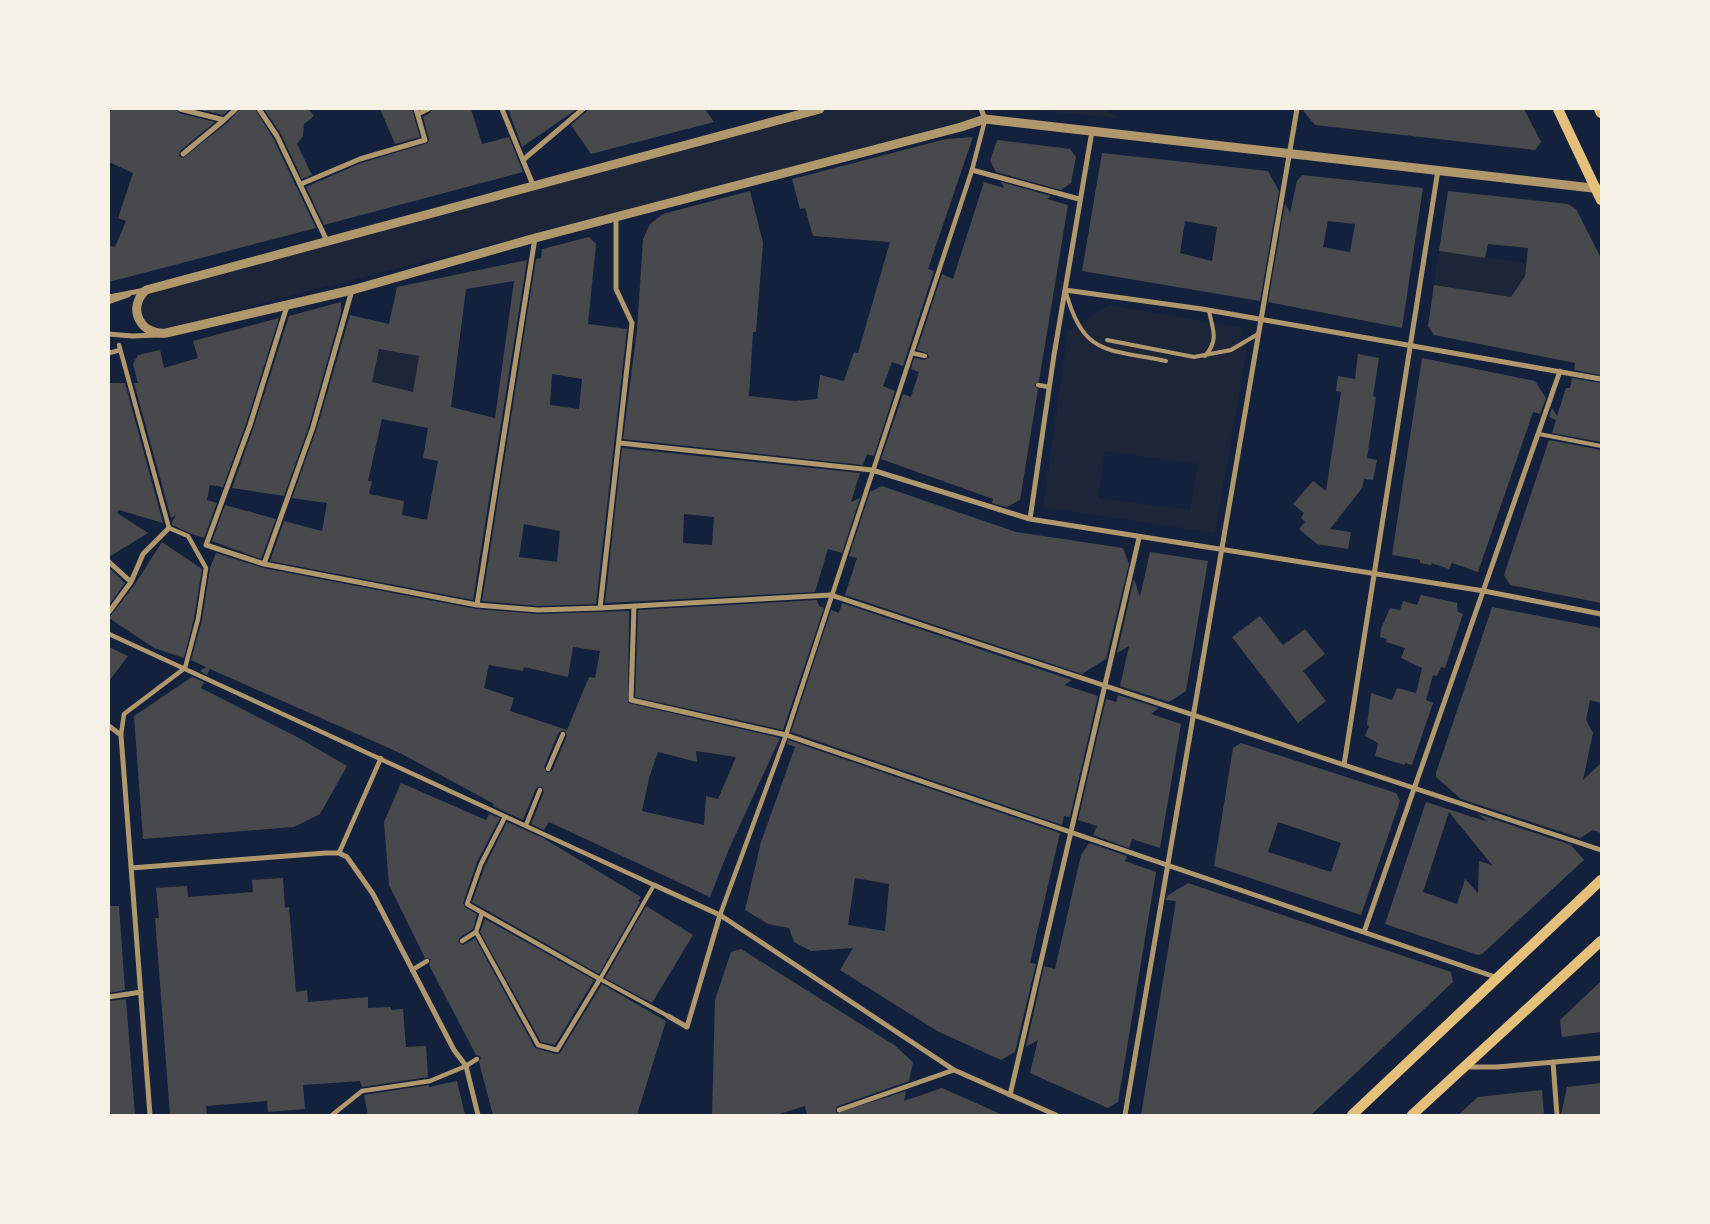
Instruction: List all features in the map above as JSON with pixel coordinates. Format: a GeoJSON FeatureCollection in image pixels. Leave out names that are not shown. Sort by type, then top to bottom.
{"type":"FeatureCollection","features":[{"type":"Feature","properties":{"kind":"main road"},"geometry":{"type":"LineString","coordinates":[[1558,109],[1598,188],[1601,200]]}},
{"type":"Feature","properties":{"kind":"main road"},"geometry":{"type":"LineString","coordinates":[[1599,109],[1601,113]]}},
{"type":"Feature","properties":{"kind":"main road"},"geometry":{"type":"LineString","coordinates":[[1352,1115],[1601,880]]}},
{"type":"Feature","properties":{"kind":"main road"},"geometry":{"type":"LineString","coordinates":[[1412,1115],[1601,941]]}},
{"type":"Feature","properties":{"kind":"street"},"geometry":{"type":"LineString","coordinates":[[180,109],[224,120]]}},
{"type":"Feature","properties":{"kind":"street"},"geometry":{"type":"LineString","coordinates":[[183,154],[236,109]]}},
{"type":"Feature","properties":{"kind":"street"},"geometry":{"type":"LineString","coordinates":[[259,109],[277,136],[327,241]]}},
{"type":"Feature","properties":{"kind":"street"},"geometry":{"type":"LineString","coordinates":[[301,184],[360,159],[425,140],[417,111],[428,109]]}},
{"type":"Feature","properties":{"kind":"street"},"geometry":{"type":"LineString","coordinates":[[502,109],[533,185]]}},
{"type":"Feature","properties":{"kind":"street"},"geometry":{"type":"LineString","coordinates":[[523,160],[584,109]]}},
{"type":"Feature","properties":{"kind":"street"},"geometry":{"type":"LineString","coordinates":[[109,297],[146,290],[820,109]]}},
{"type":"Feature","properties":{"kind":"street"},"geometry":{"type":"LineString","coordinates":[[668,1016],[687,1027],[720,915],[786,735],[972,170],[985,119],[981,109]]}},
{"type":"Feature","properties":{"kind":"street"},"geometry":{"type":"LineString","coordinates":[[1125,1115],[1297,109]]}},
{"type":"Feature","properties":{"kind":"street"},"geometry":{"type":"LineString","coordinates":[[109,334],[132,336],[166,333],[352,290],[535,238],[913,140],[985,119],[1598,188]]}},
{"type":"Feature","properties":{"kind":"street"},"geometry":{"type":"LineString","coordinates":[[1030,519],[1079,200],[1092,131]]}},
{"type":"Feature","properties":{"kind":"street"},"geometry":{"type":"LineString","coordinates":[[972,170],[1079,200]]}},
{"type":"Feature","properties":{"kind":"street"},"geometry":{"type":"LineString","coordinates":[[1344,765],[1438,170]]}},
{"type":"Feature","properties":{"kind":"street"},"geometry":{"type":"LineString","coordinates":[[600,608],[620,444],[632,323],[616,289],[616,218]]}},
{"type":"Feature","properties":{"kind":"street"},"geometry":{"type":"LineString","coordinates":[[477,605],[535,238]]}},
{"type":"Feature","properties":{"kind":"street"},"geometry":{"type":"LineString","coordinates":[[146,290],[136,306],[139,322],[151,332],[166,333]]}},
{"type":"Feature","properties":{"kind":"street"},"geometry":{"type":"LineString","coordinates":[[264,564],[313,427],[352,290]]}},
{"type":"Feature","properties":{"kind":"street"},"geometry":{"type":"LineString","coordinates":[[1065,290],[1209,311],[1410,344],[1601,379]]}},
{"type":"Feature","properties":{"kind":"street"},"geometry":{"type":"LineString","coordinates":[[287,304],[250,425],[206,545],[264,564],[477,605],[538,610],[831,595],[1601,850]]}},
{"type":"Feature","properties":{"kind":"street"},"geometry":{"type":"LineString","coordinates":[[109,352],[120,347],[169,528]]}},
{"type":"Feature","properties":{"kind":"street"},"geometry":{"type":"LineString","coordinates":[[912,353],[924,356]]}},
{"type":"Feature","properties":{"kind":"street"},"geometry":{"type":"LineString","coordinates":[[1364,932],[1560,371]]}},
{"type":"Feature","properties":{"kind":"street"},"geometry":{"type":"LineString","coordinates":[[1038,385],[1050,387]]}},
{"type":"Feature","properties":{"kind":"street"},"geometry":{"type":"LineString","coordinates":[[620,444],[872,470],[1030,519],[1138,538],[1484,591],[1601,614]]}},
{"type":"Feature","properties":{"kind":"street"},"geometry":{"type":"LineString","coordinates":[[109,612],[131,582],[143,554],[169,528]]}},
{"type":"Feature","properties":{"kind":"street"},"geometry":{"type":"LineString","coordinates":[[150,1115],[121,736],[124,714],[185,668],[198,619],[206,568],[188,536],[169,528]]}},
{"type":"Feature","properties":{"kind":"street"},"geometry":{"type":"LineString","coordinates":[[1010,1094],[1138,538]]}},
{"type":"Feature","properties":{"kind":"street"},"geometry":{"type":"LineString","coordinates":[[109,562],[131,582]]}},
{"type":"Feature","properties":{"kind":"street"},"geometry":{"type":"LineString","coordinates":[[634,606],[631,700],[786,735],[1499,978]]}},
{"type":"Feature","properties":{"kind":"street"},"geometry":{"type":"LineString","coordinates":[[109,634],[720,915],[954,1070],[1056,1115]]}},
{"type":"Feature","properties":{"kind":"street"},"geometry":{"type":"LineString","coordinates":[[109,726],[121,736]]}},
{"type":"Feature","properties":{"kind":"street"},"geometry":{"type":"LineString","coordinates":[[548,769],[563,734]]}},
{"type":"Feature","properties":{"kind":"street"},"geometry":{"type":"LineString","coordinates":[[339,853],[380,758]]}},
{"type":"Feature","properties":{"kind":"street"},"geometry":{"type":"LineString","coordinates":[[526,826],[540,790]]}},
{"type":"Feature","properties":{"kind":"street"},"geometry":{"type":"LineString","coordinates":[[476,932],[529,1034],[538,1045],[557,1050],[600,979],[467,904],[481,864],[505,816]]}},
{"type":"Feature","properties":{"kind":"street"},"geometry":{"type":"LineString","coordinates":[[131,868],[339,853],[346,857],[373,894],[454,1050],[466,1066],[478,1115]]}},
{"type":"Feature","properties":{"kind":"street"},"geometry":{"type":"LineString","coordinates":[[462,941],[476,932],[482,913]]}},
{"type":"Feature","properties":{"kind":"street"},"geometry":{"type":"LineString","coordinates":[[412,970],[427,961]]}},
{"type":"Feature","properties":{"kind":"street"},"geometry":{"type":"LineString","coordinates":[[109,997],[141,992]]}},
{"type":"Feature","properties":{"kind":"street"},"geometry":{"type":"LineString","coordinates":[[332,1115],[362,1091],[430,1082],[466,1066],[477,1058]]}},
{"type":"Feature","properties":{"kind":"street"},"geometry":{"type":"LineString","coordinates":[[1466,1067],[1601,1058]]}},
{"type":"Feature","properties":{"kind":"street"},"geometry":{"type":"LineString","coordinates":[[1553,1062],[1557,1115]]}},
{"type":"Feature","properties":{"kind":"street"},"geometry":{"type":"LineString","coordinates":[[839,1110],[954,1070]]}},
{"type":"Feature","properties":{"kind":"street"},"geometry":{"type":"LineString","coordinates":[[338,1111],[343,1115]]}},
{"type":"Feature","properties":{"kind":"lane"},"geometry":{"type":"LineString","coordinates":[[109,302],[146,290]]}},
{"type":"Feature","properties":{"kind":"lane"},"geometry":{"type":"LineString","coordinates":[[1065,290],[1073,318],[1084,336],[1100,347],[1166,361]]}},
{"type":"Feature","properties":{"kind":"lane"},"geometry":{"type":"LineString","coordinates":[[1205,356],[1213,346],[1214,334],[1209,311]]}},
{"type":"Feature","properties":{"kind":"lane"},"geometry":{"type":"LineString","coordinates":[[1107,340],[1194,357],[1231,350],[1258,334]]}},
{"type":"Feature","properties":{"kind":"lane"},"geometry":{"type":"LineString","coordinates":[[1539,434],[1601,446]]}},
{"type":"Feature","properties":{"kind":"lane"},"geometry":{"type":"LineString","coordinates":[[654,885],[600,979],[668,1016]]}},
{"type":"Feature","properties":{"kind":"shaded area"},"geometry":{"type":"Polygon","coordinates":[[[835,109],[973,109],[977,117],[768,173],[162,329],[154,328],[142,317],[142,303],[152,292],[526,189],[835,109]]]}},
{"type":"Feature","properties":{"kind":"shaded area"},"geometry":{"type":"Polygon","coordinates":[[[1023,109],[1104,109],[1118,117],[1116,118],[1023,109]]]}},
{"type":"Feature","properties":{"kind":"shaded area"},"geometry":{"type":"Polygon","coordinates":[[[1439,251],[1526,263],[1525,276],[1510,297],[1434,285],[1439,251]]]}},
{"type":"Feature","properties":{"kind":"shaded area"},"geometry":{"type":"Polygon","coordinates":[[[1109,305],[1242,328],[1247,348],[1215,533],[1043,507],[1068,331],[1109,305]],[[1105,451],[1098,498],[1190,510],[1198,464],[1105,451]]]}},
{"type":"Feature","properties":{"kind":"shaded area"},"geometry":{"type":"Polygon","coordinates":[[[379,349],[419,356],[413,392],[372,382],[379,349]]]}},
{"type":"Feature","properties":{"kind":"building"},"geometry":{"type":"Polygon","coordinates":[[[109,109],[176,109],[179,113],[215,122],[180,151],[179,156],[183,158],[227,123],[240,109],[255,109],[273,138],[316,228],[109,282],[109,245],[115,247],[126,221],[118,218],[133,173],[109,162],[109,109]]]}},
{"type":"Feature","properties":{"kind":"building"},"geometry":{"type":"Polygon","coordinates":[[[197,109],[230,109],[223,115],[197,109]]]}},
{"type":"Feature","properties":{"kind":"building"},"geometry":{"type":"Polygon","coordinates":[[[264,109],[308,109],[314,116],[304,124],[303,136],[297,144],[312,175],[302,179],[281,134],[264,109]]]}},
{"type":"Feature","properties":{"kind":"building"},"geometry":{"type":"Polygon","coordinates":[[[380,109],[412,109],[420,137],[395,144],[380,109]]]}},
{"type":"Feature","properties":{"kind":"building"},"geometry":{"type":"Polygon","coordinates":[[[432,109],[471,109],[482,144],[509,137],[523,172],[324,225],[306,187],[361,163],[428,143],[429,139],[423,117],[430,113],[432,109]]]}},
{"type":"Feature","properties":{"kind":"building"},"geometry":{"type":"Polygon","coordinates":[[[508,109],[577,109],[522,147],[508,109]]]}},
{"type":"Feature","properties":{"kind":"building"},"geometry":{"type":"Polygon","coordinates":[[[589,109],[705,109],[714,122],[591,154],[571,125],[589,109]]]}},
{"type":"Feature","properties":{"kind":"building"},"geometry":{"type":"Polygon","coordinates":[[[1302,109],[1524,109],[1541,142],[1535,150],[1315,125],[1302,109]]]}},
{"type":"Feature","properties":{"kind":"building"},"geometry":{"type":"Polygon","coordinates":[[[973,137],[928,269],[934,271],[903,366],[892,362],[883,386],[895,391],[874,456],[867,454],[863,465],[623,439],[637,330],[643,239],[650,224],[663,214],[750,191],[763,243],[756,332],[753,332],[749,396],[795,401],[817,399],[820,375],[844,381],[854,352],[858,353],[890,242],[813,236],[805,208],[800,209],[792,179],[946,139],[973,137]]]}},
{"type":"Feature","properties":{"kind":"building"},"geometry":{"type":"Polygon","coordinates":[[[997,140],[1070,149],[1076,157],[1071,183],[1061,190],[996,172],[990,161],[997,140]]]}},
{"type":"Feature","properties":{"kind":"building"},"geometry":{"type":"Polygon","coordinates":[[[1102,153],[1268,171],[1279,191],[1260,301],[1082,271],[1102,153]],[[1185,221],[1180,253],[1212,261],[1217,227],[1185,221]]]}},
{"type":"Feature","properties":{"kind":"building"},"geometry":{"type":"Polygon","coordinates":[[[1302,175],[1423,188],[1402,328],[1268,302],[1285,203],[1290,213],[1297,181],[1302,175]],[[1328,221],[1323,247],[1350,252],[1355,224],[1328,221]]]}},
{"type":"Feature","properties":{"kind":"building"},"geometry":{"type":"Polygon","coordinates":[[[984,182],[1004,188],[1001,182],[1051,196],[1047,199],[1068,205],[1039,381],[1034,385],[1038,389],[1020,500],[1007,507],[992,503],[993,499],[881,459],[903,394],[911,397],[919,372],[911,369],[914,358],[925,360],[929,357],[927,353],[917,350],[942,274],[953,279],[984,182]]]}},
{"type":"Feature","properties":{"kind":"building"},"geometry":{"type":"Polygon","coordinates":[[[1448,191],[1568,204],[1576,209],[1601,258],[1601,375],[1574,370],[1575,363],[1434,335],[1428,326],[1434,285],[1511,297],[1525,276],[1528,248],[1488,244],[1485,258],[1439,251],[1448,191]]]}},
{"type":"Feature","properties":{"kind":"building"},"geometry":{"type":"Polygon","coordinates":[[[589,237],[596,244],[588,324],[627,329],[596,604],[538,606],[482,601],[536,259],[541,258],[542,249],[589,237]],[[552,374],[550,405],[579,409],[582,379],[552,374]],[[524,524],[519,557],[557,562],[560,531],[524,524]]]}},
{"type":"Feature","properties":{"kind":"building"},"geometry":{"type":"Polygon","coordinates":[[[527,260],[473,600],[270,561],[284,521],[322,531],[327,503],[292,498],[317,428],[350,315],[389,324],[397,287],[527,260]],[[514,281],[466,289],[451,407],[495,418],[514,281]],[[379,349],[372,382],[413,392],[419,356],[379,349]],[[382,419],[368,481],[372,481],[369,494],[404,501],[402,515],[427,520],[438,461],[423,458],[428,428],[382,419]]]}},
{"type":"Feature","properties":{"kind":"building"},"geometry":{"type":"Polygon","coordinates":[[[341,302],[341,313],[309,426],[284,496],[232,488],[289,316],[341,302]]]}},
{"type":"Feature","properties":{"kind":"building"},"geometry":{"type":"Polygon","coordinates":[[[279,318],[246,424],[223,487],[210,485],[207,500],[217,503],[204,538],[172,525],[176,515],[171,518],[134,383],[138,383],[133,364],[138,355],[160,350],[164,368],[198,358],[193,341],[279,318]]]}},
{"type":"Feature","properties":{"kind":"building"},"geometry":{"type":"Polygon","coordinates":[[[1358,354],[1379,358],[1373,396],[1376,397],[1367,458],[1377,460],[1373,480],[1364,479],[1362,488],[1330,529],[1351,532],[1348,549],[1317,544],[1299,529],[1305,522],[1301,518],[1304,513],[1293,504],[1313,481],[1326,491],[1341,392],[1336,391],[1338,376],[1355,379],[1358,354]]]}},
{"type":"Feature","properties":{"kind":"building"},"geometry":{"type":"Polygon","coordinates":[[[1422,358],[1535,381],[1546,398],[1540,414],[1533,412],[1478,572],[1452,563],[1449,569],[1432,563],[1431,565],[1420,563],[1420,560],[1392,555],[1422,358]]]}},
{"type":"Feature","properties":{"kind":"building"},"geometry":{"type":"Polygon","coordinates":[[[1572,378],[1601,383],[1601,442],[1552,433],[1556,420],[1549,417],[1552,408],[1557,416],[1566,388],[1570,388],[1572,378]]]}},
{"type":"Feature","properties":{"kind":"building"},"geometry":{"type":"Polygon","coordinates":[[[109,383],[125,383],[163,523],[119,510],[117,513],[148,533],[109,557],[109,383]]]}},
{"type":"Feature","properties":{"kind":"building"},"geometry":{"type":"Polygon","coordinates":[[[1549,440],[1601,450],[1601,603],[1510,585],[1504,575],[1549,440]]]}},
{"type":"Feature","properties":{"kind":"building"},"geometry":{"type":"Polygon","coordinates":[[[622,448],[860,473],[851,502],[860,498],[842,553],[828,549],[815,592],[605,603],[622,448]],[[684,514],[683,543],[712,545],[714,517],[684,514]]]}},
{"type":"Feature","properties":{"kind":"building"},"geometry":{"type":"Polygon","coordinates":[[[882,486],[1016,532],[1123,548],[1129,564],[1106,659],[1082,674],[845,595],[857,558],[849,556],[870,492],[882,486]]]}},
{"type":"Feature","properties":{"kind":"building"},"geometry":{"type":"Polygon","coordinates":[[[225,505],[276,519],[261,559],[212,541],[225,505]]]}},
{"type":"Feature","properties":{"kind":"building"},"geometry":{"type":"Polygon","coordinates":[[[162,542],[202,569],[194,618],[184,658],[154,648],[109,618],[135,584],[162,542]]]}},
{"type":"Feature","properties":{"kind":"building"},"geometry":{"type":"Polygon","coordinates":[[[1150,552],[1208,561],[1186,691],[1169,702],[1120,686],[1129,646],[1117,653],[1134,579],[1140,597],[1150,552]]]}},
{"type":"Feature","properties":{"kind":"building"},"geometry":{"type":"Polygon","coordinates":[[[216,553],[263,568],[476,609],[538,614],[629,611],[628,703],[780,738],[728,851],[710,897],[549,822],[544,830],[531,824],[544,792],[542,786],[536,788],[523,820],[493,806],[494,804],[400,753],[210,669],[207,675],[200,671],[206,667],[191,660],[202,620],[210,568],[216,553]],[[573,647],[568,677],[524,667],[523,671],[489,665],[484,688],[514,698],[510,711],[567,730],[589,677],[595,678],[600,651],[573,647]],[[564,730],[559,732],[544,767],[547,773],[552,771],[567,736],[564,730]],[[696,751],[697,762],[658,752],[649,778],[642,811],[704,825],[706,796],[718,799],[736,757],[696,751]]]}},
{"type":"Feature","properties":{"kind":"building"},"geometry":{"type":"Polygon","coordinates":[[[109,568],[125,583],[109,605],[109,568]]]}},
{"type":"Feature","properties":{"kind":"building"},"geometry":{"type":"Polygon","coordinates":[[[1421,595],[1457,603],[1458,612],[1463,614],[1445,668],[1441,667],[1437,676],[1433,675],[1426,700],[1433,703],[1412,765],[1405,763],[1405,765],[1375,756],[1378,743],[1365,736],[1369,726],[1367,725],[1371,693],[1392,700],[1397,688],[1416,693],[1422,668],[1401,658],[1405,648],[1386,642],[1387,639],[1380,637],[1381,629],[1390,608],[1400,610],[1403,601],[1417,605],[1421,595]]]}},
{"type":"Feature","properties":{"kind":"building"},"geometry":{"type":"Polygon","coordinates":[[[817,600],[819,606],[824,608],[783,730],[635,697],[638,610],[817,600]]]}},
{"type":"Feature","properties":{"kind":"building"},"geometry":{"type":"Polygon","coordinates":[[[842,603],[1072,680],[1064,685],[1098,696],[1070,817],[1064,816],[1062,825],[791,732],[831,610],[839,613],[842,603]]]}},
{"type":"Feature","properties":{"kind":"building"},"geometry":{"type":"Polygon","coordinates":[[[1492,607],[1601,628],[1601,703],[1590,700],[1586,720],[1593,733],[1583,780],[1601,763],[1601,833],[1593,830],[1580,838],[1461,799],[1436,777],[1492,607]]]}},
{"type":"Feature","properties":{"kind":"building"},"geometry":{"type":"Polygon","coordinates":[[[1260,616],[1283,645],[1305,629],[1325,654],[1303,671],[1326,701],[1298,723],[1232,637],[1260,616]]]}},
{"type":"Feature","properties":{"kind":"building"},"geometry":{"type":"Polygon","coordinates":[[[109,647],[128,656],[109,681],[109,647]]]}},
{"type":"Feature","properties":{"kind":"building"},"geometry":{"type":"Polygon","coordinates":[[[192,677],[204,682],[201,688],[299,738],[347,766],[320,814],[294,827],[143,839],[134,716],[192,677]]]}},
{"type":"Feature","properties":{"kind":"building"},"geometry":{"type":"Polygon","coordinates":[[[1118,695],[1159,708],[1151,714],[1181,724],[1160,848],[1132,839],[1129,848],[1093,835],[1097,826],[1078,820],[1106,699],[1116,702],[1118,695]]]}},
{"type":"Feature","properties":{"kind":"building"},"geometry":{"type":"Polygon","coordinates":[[[788,740],[1060,833],[1030,963],[1036,964],[1015,1052],[1001,1060],[937,1031],[840,970],[853,948],[811,951],[794,942],[789,928],[768,924],[745,910],[761,842],[795,747],[787,744],[788,740]],[[855,878],[848,925],[885,931],[889,884],[855,878]]]}},
{"type":"Feature","properties":{"kind":"building"},"geometry":{"type":"Polygon","coordinates":[[[1241,743],[1396,793],[1400,801],[1361,915],[1214,866],[1233,748],[1241,743]],[[1278,822],[1268,852],[1331,872],[1341,843],[1278,822]]]}},
{"type":"Feature","properties":{"kind":"building"},"geometry":{"type":"Polygon","coordinates":[[[401,783],[486,820],[489,814],[500,818],[477,862],[463,903],[465,907],[477,914],[473,929],[459,938],[458,942],[463,945],[475,938],[535,1048],[556,1054],[560,1053],[602,984],[666,1021],[637,1115],[493,1115],[479,1062],[481,1057],[476,1055],[429,965],[431,959],[425,958],[389,885],[384,822],[401,783]]]}},
{"type":"Feature","properties":{"kind":"building"},"geometry":{"type":"Polygon","coordinates":[[[1426,802],[1488,822],[1478,814],[1571,845],[1584,860],[1482,954],[1478,955],[1385,924],[1426,802]],[[1449,812],[1423,892],[1457,904],[1465,879],[1478,893],[1479,861],[1492,865],[1449,812]]]}},
{"type":"Feature","properties":{"kind":"building"},"geometry":{"type":"Polygon","coordinates":[[[507,822],[543,838],[641,897],[638,901],[640,902],[599,974],[472,902],[485,866],[507,822]]]}},
{"type":"Feature","properties":{"kind":"building"},"geometry":{"type":"Polygon","coordinates":[[[1089,843],[1127,856],[1125,861],[1156,872],[1118,1102],[1108,1108],[1030,1073],[1038,1040],[1026,1047],[1044,966],[1055,969],[1081,855],[1089,843]]]}},
{"type":"Feature","properties":{"kind":"building"},"geometry":{"type":"Polygon","coordinates":[[[283,878],[285,908],[289,907],[296,992],[307,990],[308,1002],[368,997],[368,1008],[391,1007],[391,1010],[403,1009],[406,1047],[426,1046],[428,1077],[362,1087],[360,1081],[303,1085],[305,1109],[268,1112],[267,1101],[206,1106],[207,1115],[170,1115],[155,918],[159,918],[156,888],[187,886],[188,897],[215,895],[253,892],[252,880],[283,878]]]}},
{"type":"Feature","properties":{"kind":"building"},"geometry":{"type":"Polygon","coordinates":[[[1188,883],[1451,972],[1453,982],[1311,1115],[1141,1115],[1176,901],[1166,900],[1167,896],[1188,883]]]}},
{"type":"Feature","properties":{"kind":"building"},"geometry":{"type":"Polygon","coordinates":[[[109,906],[119,906],[125,990],[109,993],[109,906]]]}},
{"type":"Feature","properties":{"kind":"building"},"geometry":{"type":"Polygon","coordinates":[[[646,906],[693,935],[652,1003],[605,978],[646,906]]]}},
{"type":"Feature","properties":{"kind":"building"},"geometry":{"type":"Polygon","coordinates":[[[485,919],[594,980],[555,1045],[541,1042],[480,932],[485,919]]]}},
{"type":"Feature","properties":{"kind":"building"},"geometry":{"type":"Polygon","coordinates":[[[741,949],[894,1045],[913,1062],[909,1081],[838,1106],[835,1110],[837,1113],[906,1091],[904,1101],[942,1088],[1003,1115],[807,1115],[805,1106],[776,1115],[712,1115],[715,1000],[731,952],[741,949]]]}},
{"type":"Feature","properties":{"kind":"building"},"geometry":{"type":"Polygon","coordinates":[[[1601,981],[1601,1032],[1562,1037],[1560,1020],[1601,981]]]}},
{"type":"Feature","properties":{"kind":"building"},"geometry":{"type":"Polygon","coordinates":[[[126,999],[135,1115],[109,1115],[109,1001],[126,999]]]}},
{"type":"Feature","properties":{"kind":"building"},"geometry":{"type":"Polygon","coordinates":[[[457,1081],[465,1115],[368,1115],[364,1095],[429,1085],[429,1087],[457,1081]]]}},
{"type":"Feature","properties":{"kind":"building"},"geometry":{"type":"Polygon","coordinates":[[[1601,1083],[1601,1115],[1561,1115],[1567,1087],[1601,1083]]]}},
{"type":"Feature","properties":{"kind":"building"},"geometry":{"type":"Polygon","coordinates":[[[1542,1090],[1544,1115],[1458,1115],[1478,1097],[1542,1090]]]}}]}
